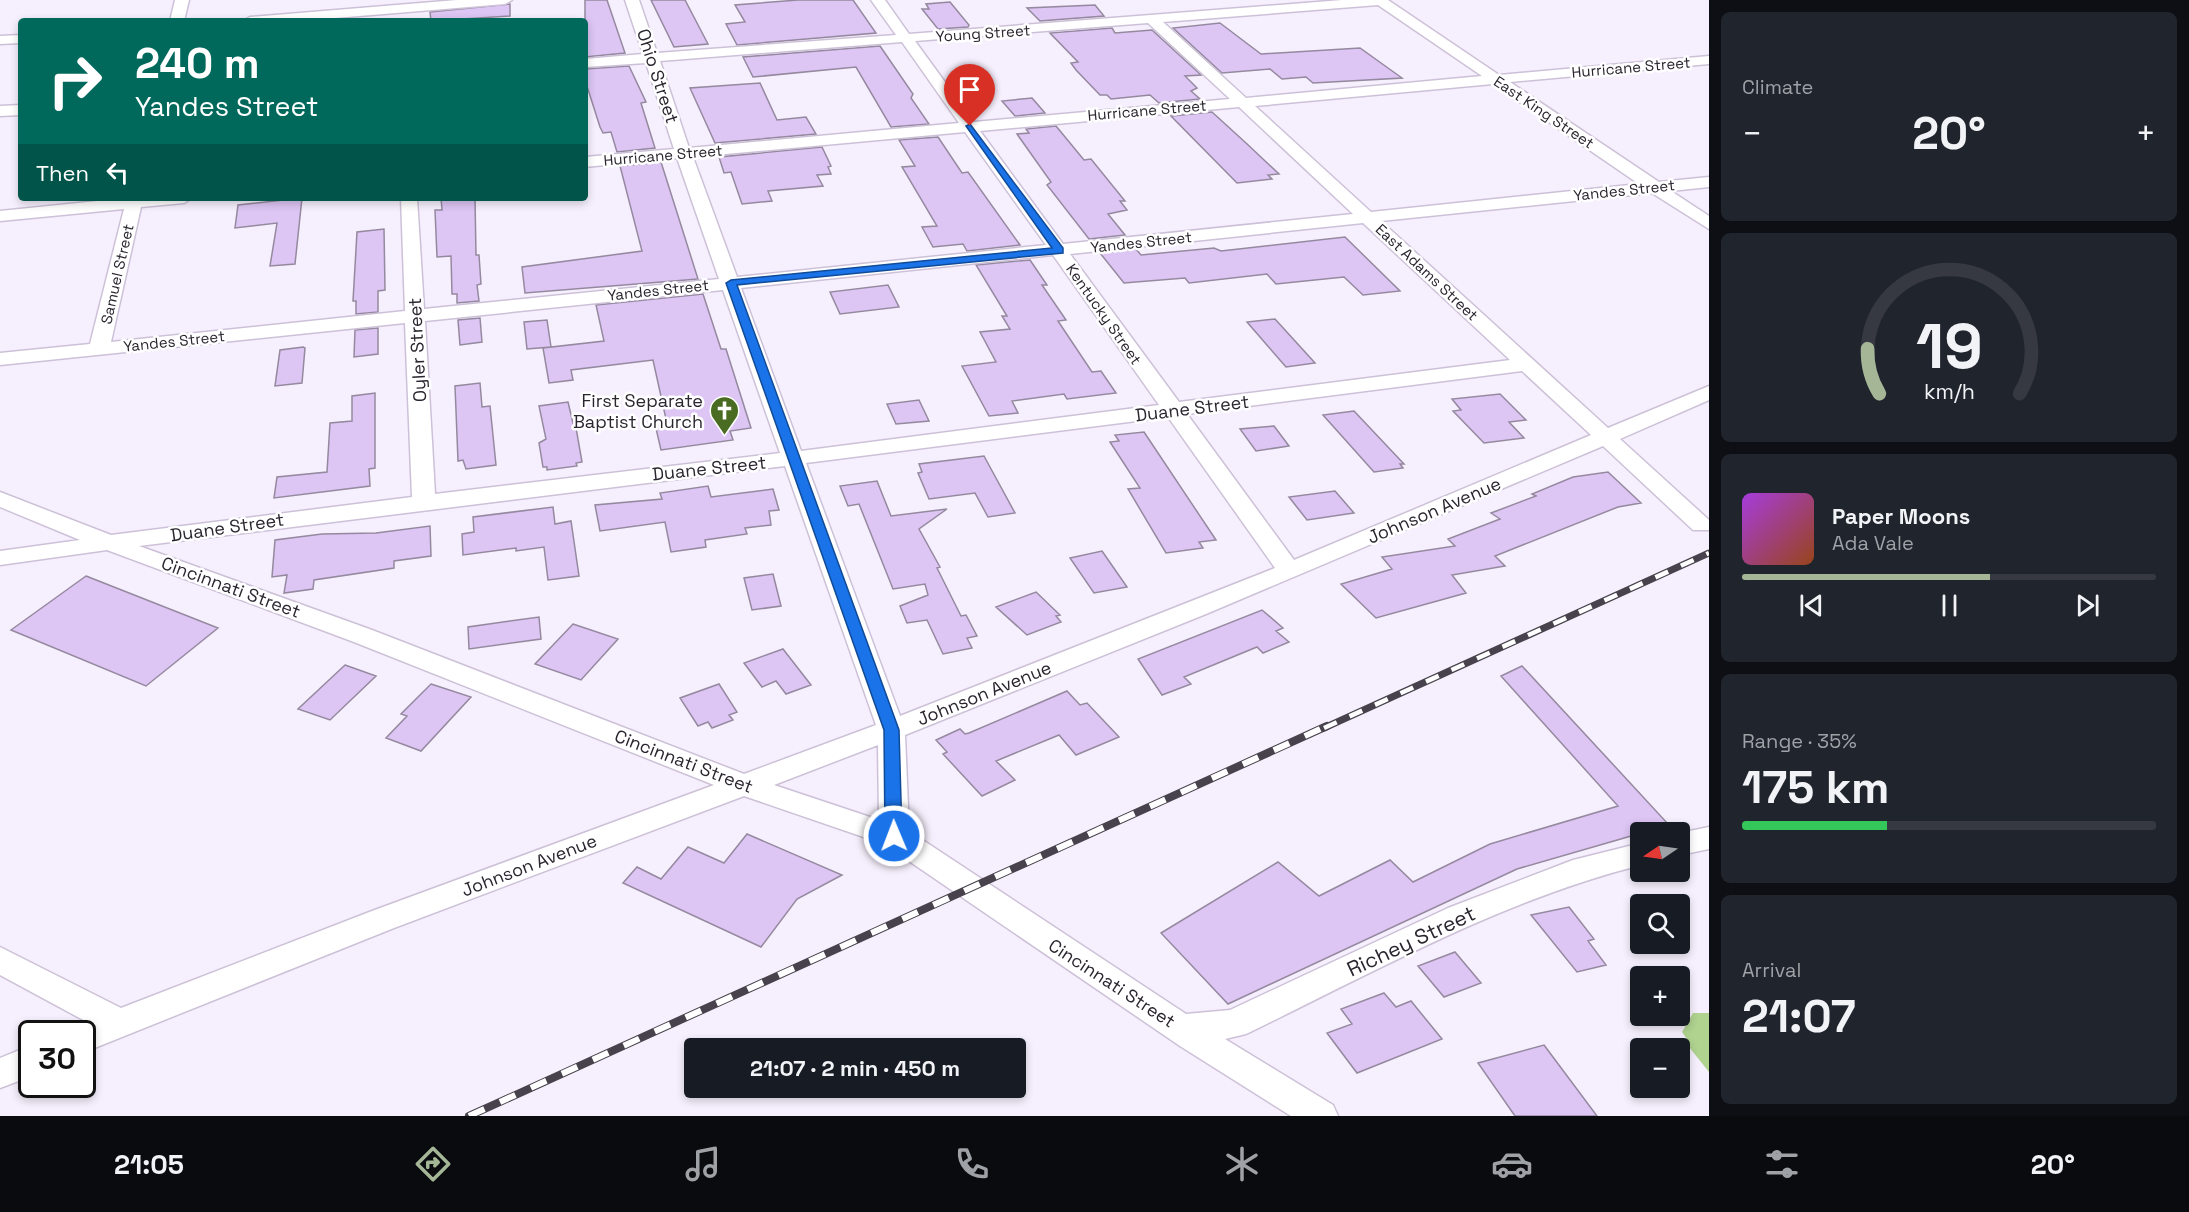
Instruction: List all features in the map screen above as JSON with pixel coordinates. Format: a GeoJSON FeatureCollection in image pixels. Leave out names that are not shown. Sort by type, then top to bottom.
{"type":"FeatureCollection","features":[{"type":"Feature","properties":{"kind":"street"},"geometry":{"type":"LineString","coordinates":[[178,18],[182,0]]}},
{"type":"Feature","properties":{"kind":"street"},"geometry":{"type":"LineString","coordinates":[[290,18],[505,0]]}},
{"type":"Feature","properties":{"kind":"street","name":"Ohio Street"},"geometry":{"type":"LineString","coordinates":[[632,0],[683,153],[891,730],[894,836]]}},
{"type":"Feature","properties":{"kind":"street","name":"Kentucky Street"},"geometry":{"type":"LineString","coordinates":[[878,0],[1289,570]]}},
{"type":"Feature","properties":{"kind":"street","name":"Young Street"},"geometry":{"type":"LineString","coordinates":[[588,63],[1379,1]]}},
{"type":"Feature","properties":{"kind":"street","name":"East King Street"},"geometry":{"type":"LineString","coordinates":[[1379,1],[1709,224]]}},
{"type":"Feature","properties":{"kind":"street","name":"East Adams Street"},"geometry":{"type":"LineString","coordinates":[[1153,20],[1701,525]]}},
{"type":"Feature","properties":{"kind":"street"},"geometry":{"type":"LineString","coordinates":[[0,40],[18,39]]}},
{"type":"Feature","properties":{"kind":"street","name":"Hurricane Street"},"geometry":{"type":"LineString","coordinates":[[588,162],[1709,60]]}},
{"type":"Feature","properties":{"kind":"street"},"geometry":{"type":"LineString","coordinates":[[0,111],[18,110]]}},
{"type":"Feature","properties":{"kind":"street","name":"Yandes Street"},"geometry":{"type":"LineString","coordinates":[[0,359],[1709,182]]}},
{"type":"Feature","properties":{"kind":"street"},"geometry":{"type":"LineString","coordinates":[[0,216],[127,201]]}},
{"type":"Feature","properties":{"kind":"street","name":"Samuel Street"},"geometry":{"type":"LineString","coordinates":[[99,349],[135,201]]}},
{"type":"Feature","properties":{"kind":"street","name":"Oyler Street"},"geometry":{"type":"LineString","coordinates":[[409,201],[424,502]]}},
{"type":"Feature","properties":{"kind":"street","name":"Duane Street"},"geometry":{"type":"LineString","coordinates":[[0,558],[424,502],[793,459],[1173,411],[1526,364]]}},
{"type":"Feature","properties":{"kind":"street","name":"Johnson Avenue"},"geometry":{"type":"LineString","coordinates":[[96,1033],[520,868],[891,730],[1289,570],[1709,392]]}},
{"type":"Feature","properties":{"kind":"street","name":"Cincinnati Street"},"geometry":{"type":"LineString","coordinates":[[0,499],[112,544],[363,636],[744,785],[894,836],[1182,1029],[1321,1116]]}},
{"type":"Feature","properties":{"kind":"street"},"geometry":{"type":"LineString","coordinates":[[1690,842],[1709,838]]}},
{"type":"Feature","properties":{"kind":"street","name":"Richey Street"},"geometry":{"type":"LineString","coordinates":[[1182,1029],[1234,1024],[1459,917],[1584,868],[1630,857]]}},
{"type":"Feature","properties":{"kind":"street"},"geometry":{"type":"LineString","coordinates":[[0,960],[120,1023]]}},
{"type":"Feature","properties":{"kind":"street"},"geometry":{"type":"LineString","coordinates":[[0,1073],[18,1066]]}},
{"type":"Feature","properties":{"kind":"green space"},"geometry":{"type":"Polygon","coordinates":[[[1693,1013],[1709,1013],[1709,1072],[1690,1048],[1690,1038],[1686,1038],[1682,1032],[1685,1026],[1690,1026],[1693,1013]]]}},
{"type":"Feature","properties":{"kind":"building"},"geometry":{"type":"Polygon","coordinates":[[[585,0],[607,0],[625,53],[588,57],[588,18],[585,18],[585,0]]]}},
{"type":"Feature","properties":{"kind":"building"},"geometry":{"type":"Polygon","coordinates":[[[651,0],[685,0],[708,44],[674,47],[651,0]]]}},
{"type":"Feature","properties":{"kind":"building"},"geometry":{"type":"Polygon","coordinates":[[[798,0],[853,0],[876,33],[737,45],[726,24],[745,22],[735,5],[798,0]]]}},
{"type":"Feature","properties":{"kind":"building"},"geometry":{"type":"Polygon","coordinates":[[[950,2],[969,25],[968,27],[938,29],[922,9],[929,9],[926,4],[950,2]]]}},
{"type":"Feature","properties":{"kind":"building"},"geometry":{"type":"Polygon","coordinates":[[[510,4],[510,16],[431,18],[430,12],[510,4]]]}},
{"type":"Feature","properties":{"kind":"building"},"geometry":{"type":"Polygon","coordinates":[[[1095,5],[1104,16],[1040,21],[1027,8],[1095,5]]]}},
{"type":"Feature","properties":{"kind":"building"},"geometry":{"type":"Polygon","coordinates":[[[1220,23],[1261,54],[1360,48],[1402,78],[1313,83],[1306,77],[1282,79],[1270,69],[1222,73],[1173,28],[1220,23]]]}},
{"type":"Feature","properties":{"kind":"building"},"geometry":{"type":"Polygon","coordinates":[[[1112,28],[1115,33],[1152,30],[1201,75],[1185,76],[1197,88],[1191,91],[1200,99],[1159,103],[1150,95],[1111,99],[1107,95],[1100,95],[1071,63],[1078,62],[1050,33],[1112,28]]]}},
{"type":"Feature","properties":{"kind":"building"},"geometry":{"type":"Polygon","coordinates":[[[880,46],[913,94],[911,98],[929,124],[891,127],[856,67],[753,77],[743,57],[880,46]]]}},
{"type":"Feature","properties":{"kind":"building"},"geometry":{"type":"Polygon","coordinates":[[[629,66],[646,102],[641,103],[655,148],[617,152],[611,132],[603,133],[600,127],[588,89],[588,69],[629,66]]]}},
{"type":"Feature","properties":{"kind":"building"},"geometry":{"type":"Polygon","coordinates":[[[760,83],[777,120],[806,117],[816,134],[715,143],[690,88],[760,83]]]}},
{"type":"Feature","properties":{"kind":"building"},"geometry":{"type":"Polygon","coordinates":[[[1032,98],[1045,113],[1015,116],[1002,101],[1032,98]]]}},
{"type":"Feature","properties":{"kind":"building"},"geometry":{"type":"Polygon","coordinates":[[[1212,112],[1279,174],[1268,175],[1272,179],[1237,183],[1171,116],[1212,112]]]}},
{"type":"Feature","properties":{"kind":"building"},"geometry":{"type":"Polygon","coordinates":[[[1056,126],[1084,160],[1091,159],[1125,201],[1120,201],[1127,210],[1108,214],[1125,235],[1089,239],[1047,185],[1051,182],[1017,134],[1029,133],[1026,129],[1056,126]]]}},
{"type":"Feature","properties":{"kind":"building"},"geometry":{"type":"Polygon","coordinates":[[[938,137],[962,173],[968,172],[1020,245],[967,251],[963,244],[933,247],[922,227],[937,226],[902,167],[915,166],[899,140],[938,137]]]}},
{"type":"Feature","properties":{"kind":"building"},"geometry":{"type":"Polygon","coordinates":[[[822,147],[831,166],[828,167],[831,174],[817,175],[823,186],[768,191],[772,201],[742,204],[731,172],[724,173],[719,157],[822,147]]]}},
{"type":"Feature","properties":{"kind":"building"},"geometry":{"type":"Polygon","coordinates":[[[661,162],[698,279],[525,293],[522,267],[642,251],[620,166],[661,162]]]}},
{"type":"Feature","properties":{"kind":"building"},"geometry":{"type":"Polygon","coordinates":[[[302,201],[295,264],[270,266],[277,223],[235,228],[238,205],[302,201]]]}},
{"type":"Feature","properties":{"kind":"building"},"geometry":{"type":"Polygon","coordinates":[[[441,201],[475,201],[476,255],[479,255],[481,284],[477,285],[479,301],[457,303],[457,294],[452,294],[451,256],[437,257],[435,210],[442,210],[441,201]]]}},
{"type":"Feature","properties":{"kind":"building"},"geometry":{"type":"Polygon","coordinates":[[[384,229],[385,290],[378,291],[378,312],[356,314],[356,301],[353,301],[357,232],[384,229]]]}},
{"type":"Feature","properties":{"kind":"building"},"geometry":{"type":"Polygon","coordinates":[[[1345,237],[1400,291],[1363,295],[1344,277],[1276,284],[1267,274],[1189,283],[1185,278],[1124,283],[1100,253],[1136,249],[1141,255],[1214,248],[1221,251],[1345,237]]]}},
{"type":"Feature","properties":{"kind":"building"},"geometry":{"type":"Polygon","coordinates":[[[1030,260],[1047,285],[1042,285],[1066,320],[1058,321],[1092,372],[1101,371],[1116,393],[1067,399],[1064,394],[1012,401],[1018,413],[989,416],[962,366],[996,362],[980,332],[1010,329],[1002,316],[1007,316],[976,265],[1030,260]]]}},
{"type":"Feature","properties":{"kind":"building"},"geometry":{"type":"Polygon","coordinates":[[[888,285],[899,307],[840,314],[830,292],[888,285]]]}},
{"type":"Feature","properties":{"kind":"building"},"geometry":{"type":"Polygon","coordinates":[[[703,294],[721,349],[726,349],[751,428],[730,431],[733,440],[661,450],[654,420],[666,419],[653,360],[571,370],[573,380],[549,383],[543,348],[604,341],[596,305],[703,294]]]}},
{"type":"Feature","properties":{"kind":"building"},"geometry":{"type":"Polygon","coordinates":[[[480,318],[482,342],[460,345],[458,320],[480,318]]]}},
{"type":"Feature","properties":{"kind":"building"},"geometry":{"type":"Polygon","coordinates":[[[1275,319],[1315,363],[1286,367],[1247,322],[1275,319]]]}},
{"type":"Feature","properties":{"kind":"building"},"geometry":{"type":"Polygon","coordinates":[[[547,320],[551,347],[527,349],[524,322],[547,320]]]}},
{"type":"Feature","properties":{"kind":"building"},"geometry":{"type":"Polygon","coordinates":[[[378,328],[378,354],[354,357],[355,330],[378,328]]]}},
{"type":"Feature","properties":{"kind":"building"},"geometry":{"type":"Polygon","coordinates":[[[305,348],[302,383],[275,386],[280,350],[305,348]]]}},
{"type":"Feature","properties":{"kind":"building"},"geometry":{"type":"Polygon","coordinates":[[[480,383],[482,407],[490,406],[496,465],[466,469],[463,460],[458,461],[455,386],[480,383]]]}},
{"type":"Feature","properties":{"kind":"building"},"geometry":{"type":"Polygon","coordinates":[[[375,393],[375,468],[369,469],[370,486],[274,498],[277,477],[327,472],[330,423],[352,421],[352,396],[375,393]]]}},
{"type":"Feature","properties":{"kind":"building"},"geometry":{"type":"Polygon","coordinates":[[[1500,394],[1526,420],[1509,422],[1524,438],[1484,443],[1453,411],[1461,410],[1452,399],[1500,394]]]}},
{"type":"Feature","properties":{"kind":"building"},"geometry":{"type":"Polygon","coordinates":[[[919,400],[929,421],[896,424],[887,404],[919,400]]]}},
{"type":"Feature","properties":{"kind":"building"},"geometry":{"type":"Polygon","coordinates":[[[568,402],[573,423],[575,422],[582,462],[576,463],[577,466],[547,470],[547,467],[543,467],[539,443],[546,439],[539,406],[568,402]]]}},
{"type":"Feature","properties":{"kind":"building"},"geometry":{"type":"Polygon","coordinates":[[[1354,411],[1404,464],[1400,464],[1403,468],[1374,472],[1323,415],[1354,411]]]}},
{"type":"Feature","properties":{"kind":"building"},"geometry":{"type":"Polygon","coordinates":[[[1274,426],[1289,446],[1256,451],[1240,429],[1274,426]]]}},
{"type":"Feature","properties":{"kind":"building"},"geometry":{"type":"Polygon","coordinates":[[[1144,432],[1216,540],[1199,542],[1203,548],[1166,553],[1128,489],[1140,488],[1110,442],[1119,441],[1115,435],[1144,432]]]}},
{"type":"Feature","properties":{"kind":"building"},"geometry":{"type":"Polygon","coordinates":[[[984,456],[1015,513],[988,517],[975,493],[929,499],[918,473],[922,472],[919,464],[984,456]]]}},
{"type":"Feature","properties":{"kind":"building"},"geometry":{"type":"Polygon","coordinates":[[[1608,472],[1641,503],[1618,507],[1495,556],[1505,566],[1452,575],[1466,593],[1376,618],[1341,584],[1392,569],[1382,557],[1455,546],[1448,539],[1500,519],[1491,513],[1536,496],[1532,494],[1573,477],[1608,472]]]}},
{"type":"Feature","properties":{"kind":"building"},"geometry":{"type":"Polygon","coordinates":[[[877,481],[891,516],[947,509],[919,529],[940,567],[937,568],[961,616],[966,615],[977,636],[967,638],[972,648],[943,654],[927,620],[907,623],[900,606],[928,595],[925,584],[893,589],[859,504],[848,506],[840,486],[877,481]]]}},
{"type":"Feature","properties":{"kind":"building"},"geometry":{"type":"Polygon","coordinates":[[[708,486],[711,497],[773,489],[779,510],[769,511],[771,525],[745,528],[747,534],[705,540],[706,547],[671,552],[665,522],[600,531],[595,505],[662,499],[660,493],[708,486]]]}},
{"type":"Feature","properties":{"kind":"building"},"geometry":{"type":"Polygon","coordinates":[[[1335,491],[1354,513],[1307,520],[1289,497],[1335,491]]]}},
{"type":"Feature","properties":{"kind":"building"},"geometry":{"type":"Polygon","coordinates":[[[553,507],[555,524],[571,521],[579,576],[548,580],[544,547],[463,555],[462,534],[474,532],[473,517],[553,507]]]}},
{"type":"Feature","properties":{"kind":"building"},"geometry":{"type":"Polygon","coordinates":[[[430,526],[431,556],[394,561],[394,568],[314,580],[313,589],[284,593],[287,575],[272,577],[275,540],[322,534],[376,533],[430,526]]]}},
{"type":"Feature","properties":{"kind":"building"},"geometry":{"type":"Polygon","coordinates":[[[1102,551],[1127,587],[1094,593],[1070,558],[1102,551]]]}},
{"type":"Feature","properties":{"kind":"building"},"geometry":{"type":"Polygon","coordinates":[[[773,574],[781,606],[752,610],[744,578],[773,574]]]}},
{"type":"Feature","properties":{"kind":"building"},"geometry":{"type":"Polygon","coordinates":[[[86,576],[218,628],[146,686],[11,630],[86,576]]]}},
{"type":"Feature","properties":{"kind":"building"},"geometry":{"type":"Polygon","coordinates":[[[1036,592],[1060,615],[1056,616],[1061,622],[1027,635],[996,607],[1036,592]]]}},
{"type":"Feature","properties":{"kind":"building"},"geometry":{"type":"Polygon","coordinates":[[[1262,610],[1283,628],[1276,631],[1289,642],[1263,653],[1257,647],[1184,677],[1191,684],[1162,695],[1138,659],[1262,610]]]}},
{"type":"Feature","properties":{"kind":"building"},"geometry":{"type":"Polygon","coordinates":[[[539,617],[541,639],[469,649],[468,627],[539,617]]]}},
{"type":"Feature","properties":{"kind":"building"},"geometry":{"type":"Polygon","coordinates":[[[573,624],[618,639],[581,680],[535,664],[573,624]]]}},
{"type":"Feature","properties":{"kind":"building"},"geometry":{"type":"Polygon","coordinates":[[[783,649],[811,685],[786,694],[776,681],[762,687],[744,663],[783,649]]]}},
{"type":"Feature","properties":{"kind":"building"},"geometry":{"type":"Polygon","coordinates":[[[345,665],[376,676],[330,720],[298,709],[345,665]]]}},
{"type":"Feature","properties":{"kind":"building"},"geometry":{"type":"Polygon","coordinates":[[[1522,666],[1666,822],[1630,822],[1630,836],[1517,869],[1228,1004],[1161,933],[1278,862],[1319,896],[1390,860],[1413,882],[1490,844],[1618,806],[1501,676],[1522,666]]]}},
{"type":"Feature","properties":{"kind":"building"},"geometry":{"type":"Polygon","coordinates":[[[431,684],[471,697],[421,751],[386,738],[407,716],[401,714],[431,684]]]}},
{"type":"Feature","properties":{"kind":"building"},"geometry":{"type":"Polygon","coordinates":[[[719,684],[737,712],[729,715],[733,720],[712,728],[708,722],[698,726],[680,698],[719,684]]]}},
{"type":"Feature","properties":{"kind":"building"},"geometry":{"type":"Polygon","coordinates":[[[1067,691],[1080,705],[1087,703],[1119,737],[1076,755],[1059,735],[996,761],[1015,780],[982,796],[943,754],[947,752],[936,740],[960,729],[965,734],[969,733],[1067,691]]]}},
{"type":"Feature","properties":{"kind":"building"},"geometry":{"type":"Polygon","coordinates":[[[747,834],[842,875],[797,899],[761,947],[623,883],[637,867],[661,879],[688,847],[724,863],[747,834]]]}},
{"type":"Feature","properties":{"kind":"building"},"geometry":{"type":"Polygon","coordinates":[[[1569,907],[1594,939],[1588,941],[1606,965],[1577,972],[1531,915],[1569,907]]]}},
{"type":"Feature","properties":{"kind":"building"},"geometry":{"type":"Polygon","coordinates":[[[1455,952],[1481,983],[1444,997],[1418,966],[1455,952]]]}},
{"type":"Feature","properties":{"kind":"building"},"geometry":{"type":"Polygon","coordinates":[[[1384,993],[1396,1007],[1411,1001],[1442,1039],[1357,1073],[1327,1033],[1352,1024],[1341,1009],[1384,993]]]}},
{"type":"Feature","properties":{"kind":"building"},"geometry":{"type":"Polygon","coordinates":[[[1544,1045],[1597,1116],[1515,1116],[1478,1063],[1544,1045]]]}},
{"type":"Feature","properties":{"kind":"railway"},"geometry":{"type":"LineString","coordinates":[[1324,728],[1709,553]]}},
{"type":"Feature","properties":{"kind":"railway"},"geometry":{"type":"LineString","coordinates":[[469,1116],[1327,726]]}},
{"type":"Feature","properties":{"kind":"place","name":"First Separate Baptist Church"},"geometry":{"type":"Point","coordinates":[724,436]}},
{"type":"Feature","properties":{"kind":"route"},"geometry":{"type":"LineString","coordinates":[[894,836],[891,730],[731,283],[1059,250],[970,126]]}}]}
